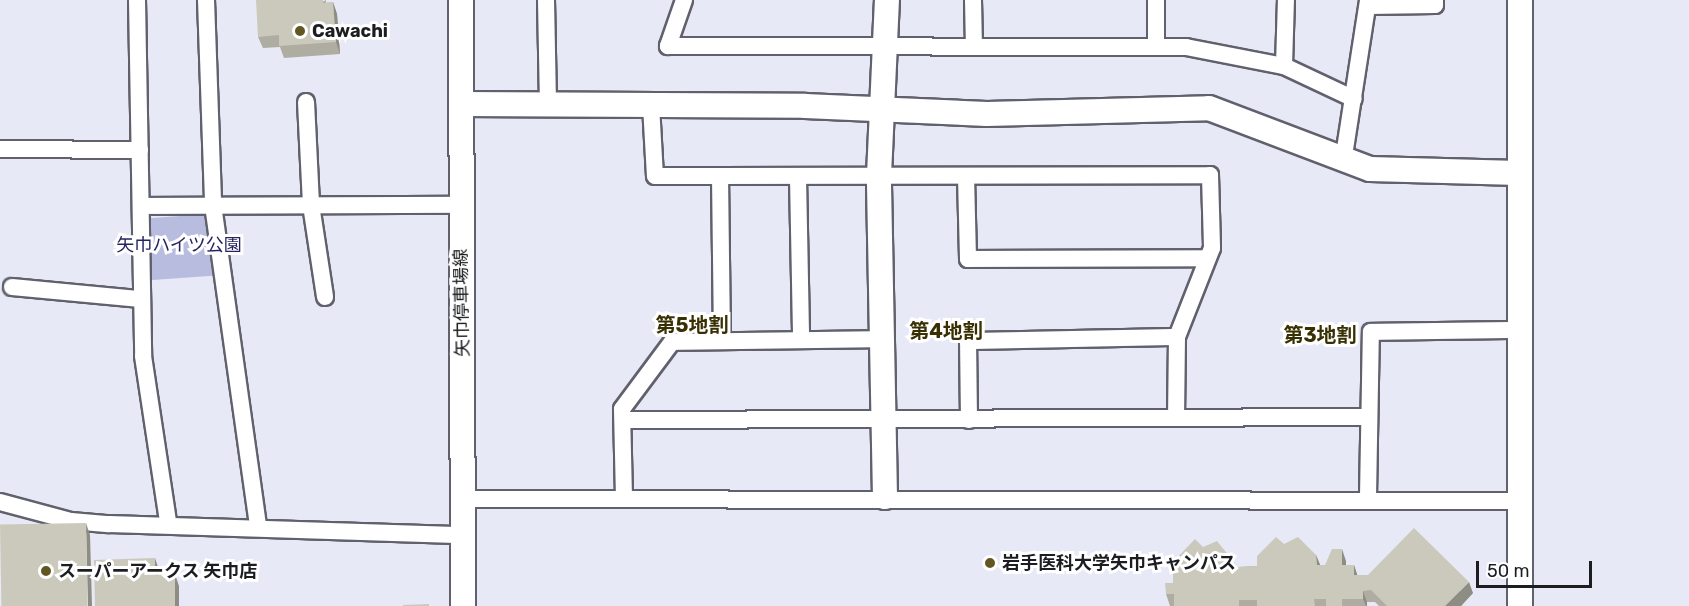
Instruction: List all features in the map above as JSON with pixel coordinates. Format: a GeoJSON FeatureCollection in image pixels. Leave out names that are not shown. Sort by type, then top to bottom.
{"type":"FeatureCollection","features":[{"type":"Feature","properties":{"kind":"street"},"geometry":{"type":"LineString","coordinates":[[137,0],[141,206],[140,298],[143,356],[168,522]]}},
{"type":"Feature","properties":{"kind":"street"},"geometry":{"type":"LineString","coordinates":[[206,0],[213,205],[258,525]]}},
{"type":"Feature","properties":{"kind":"street","name":"矢巾停車場線"},"geometry":{"type":"LineString","coordinates":[[461,0],[464,606]]}},
{"type":"Feature","properties":{"kind":"street"},"geometry":{"type":"LineString","coordinates":[[546,0],[548,104]]}},
{"type":"Feature","properties":{"kind":"street"},"geometry":{"type":"LineString","coordinates":[[684,0],[668,46],[1156,47],[1215,51],[1284,66],[1354,99]]}},
{"type":"Feature","properties":{"kind":"street"},"geometry":{"type":"LineString","coordinates":[[885,497],[884,339],[879,175],[881,110],[888,47],[887,0]]}},
{"type":"Feature","properties":{"kind":"street"},"geometry":{"type":"LineString","coordinates":[[973,0],[974,46]]}},
{"type":"Feature","properties":{"kind":"street"},"geometry":{"type":"LineString","coordinates":[[1156,0],[1156,47]]}},
{"type":"Feature","properties":{"kind":"street"},"geometry":{"type":"LineString","coordinates":[[1284,66],[1286,0]]}},
{"type":"Feature","properties":{"kind":"street"},"geometry":{"type":"LineString","coordinates":[[1343,162],[1368,3],[1435,5],[1435,0]]}},
{"type":"Feature","properties":{"kind":"street"},"geometry":{"type":"LineString","coordinates":[[1520,0],[1520,606]]}},
{"type":"Feature","properties":{"kind":"street"},"geometry":{"type":"LineString","coordinates":[[306,102],[311,205],[325,297]]}},
{"type":"Feature","properties":{"kind":"street"},"geometry":{"type":"LineString","coordinates":[[461,104],[651,105],[987,114],[1209,108],[1343,162],[1413,173],[1519,173]]}},
{"type":"Feature","properties":{"kind":"street"},"geometry":{"type":"LineString","coordinates":[[651,105],[655,176],[1210,175],[1212,248],[1177,337],[1176,417]]}},
{"type":"Feature","properties":{"kind":"street"},"geometry":{"type":"LineString","coordinates":[[0,149],[140,150]]}},
{"type":"Feature","properties":{"kind":"street"},"geometry":{"type":"LineString","coordinates":[[720,176],[722,339]]}},
{"type":"Feature","properties":{"kind":"street"},"geometry":{"type":"LineString","coordinates":[[966,176],[968,260],[1207,258]]}},
{"type":"Feature","properties":{"kind":"street"},"geometry":{"type":"LineString","coordinates":[[798,177],[801,339]]}},
{"type":"Feature","properties":{"kind":"street"},"geometry":{"type":"LineString","coordinates":[[141,206],[461,205]]}},
{"type":"Feature","properties":{"kind":"street"},"geometry":{"type":"LineString","coordinates":[[12,287],[140,298]]}},
{"type":"Feature","properties":{"kind":"street"},"geometry":{"type":"LineString","coordinates":[[1368,497],[1367,417],[1371,332],[1520,330]]}},
{"type":"Feature","properties":{"kind":"street"},"geometry":{"type":"LineString","coordinates":[[969,420],[968,341],[1177,337]]}},
{"type":"Feature","properties":{"kind":"street"},"geometry":{"type":"LineString","coordinates":[[624,498],[622,409],[672,342],[722,339],[884,339]]}},
{"type":"Feature","properties":{"kind":"street"},"geometry":{"type":"LineString","coordinates":[[623,420],[883,421],[1367,417]]}},
{"type":"Feature","properties":{"kind":"street"},"geometry":{"type":"LineString","coordinates":[[464,499],[1368,497],[1521,501]]}},
{"type":"Feature","properties":{"kind":"street"},"geometry":{"type":"LineString","coordinates":[[0,502],[71,521],[258,525],[464,535]]}},
{"type":"Feature","properties":{"kind":"green space","name":"矢巾ハイツ公園"},"geometry":{"type":"Polygon","coordinates":[[[208,214],[212,276],[149,280],[145,218],[208,214]]]}},
{"type":"Feature","properties":{"kind":"building","name":"Cawachi"},"geometry":{"type":"Polygon","coordinates":[[[256,0],[333,2],[336,42],[279,46],[279,35],[258,37],[256,0]]]}},
{"type":"Feature","properties":{"kind":"building","name":"スーパーアークス 矢巾店"},"geometry":{"type":"Polygon","coordinates":[[[86,523],[87,606],[1,606],[0,525],[86,523]]]}},
{"type":"Feature","properties":{"kind":"building"},"geometry":{"type":"Polygon","coordinates":[[[1414,528],[1469,582],[1445,606],[1387,606],[1371,590],[1363,591],[1363,599],[1342,599],[1342,606],[1326,606],[1326,599],[1314,599],[1315,606],[1257,606],[1257,600],[1239,600],[1239,606],[1174,606],[1174,594],[1166,594],[1165,583],[1173,583],[1173,562],[1195,539],[1203,547],[1217,541],[1238,567],[1257,566],[1257,556],[1276,537],[1284,544],[1298,537],[1316,555],[1317,565],[1325,565],[1332,549],[1342,549],[1342,565],[1354,565],[1354,575],[1368,575],[1414,528]]]}},
{"type":"Feature","properties":{"kind":"building"},"geometry":{"type":"Polygon","coordinates":[[[155,558],[155,575],[175,574],[175,606],[95,606],[94,560],[155,558]]]}},
{"type":"Feature","properties":{"kind":"building"},"geometry":{"type":"Polygon","coordinates":[[[429,604],[429,606],[403,606],[403,605],[429,604]]]}},
{"type":"Feature","properties":{"kind":"place","name":"Cawachi"},"geometry":{"type":"Point","coordinates":[300,31]}},
{"type":"Feature","properties":{"kind":"place","name":"岩手医科大学矢巾キャンパス"},"geometry":{"type":"Point","coordinates":[990,563]}},
{"type":"Feature","properties":{"kind":"place","name":"スーパーアークス 矢巾店"},"geometry":{"type":"Point","coordinates":[46,571]}},
{"type":"Feature","properties":{"kind":"district","name":"第5地割"},"geometry":{"type":"Point","coordinates":[692,325]}},
{"type":"Feature","properties":{"kind":"district","name":"第4地割"},"geometry":{"type":"Point","coordinates":[946,331]}},
{"type":"Feature","properties":{"kind":"district","name":"第3地割"},"geometry":{"type":"Point","coordinates":[1320,335]}}]}
